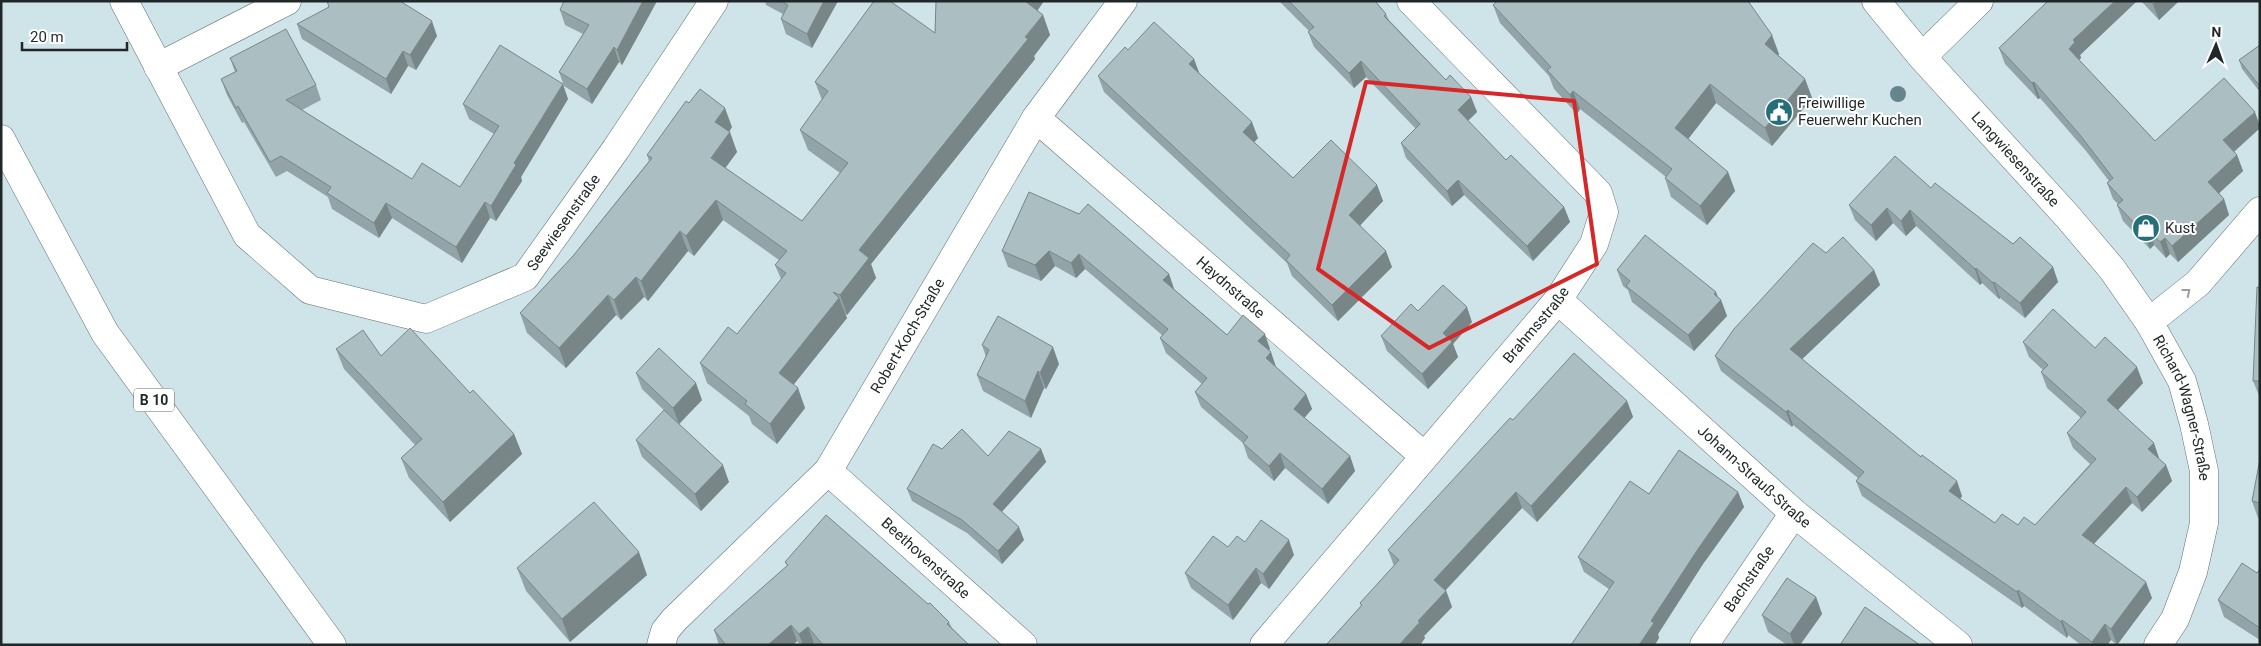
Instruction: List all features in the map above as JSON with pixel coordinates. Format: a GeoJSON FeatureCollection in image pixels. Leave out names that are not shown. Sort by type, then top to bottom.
{"type":"FeatureCollection","features":[{"type":"Feature","properties":{"kind":"street","name":"Seewiesenstraße"},"geometry":{"type":"LineString","coordinates":[[124,1],[247,235],[310,290],[426,319],[525,277],[621,141],[714,1]]}},
{"type":"Feature","properties":{"kind":"street"},"geometry":{"type":"LineString","coordinates":[[158,67],[287,1]]}},
{"type":"Feature","properties":{"kind":"street","name":"Robert-Koch-Straße"},"geometry":{"type":"LineString","coordinates":[[661,643],[674,620],[828,471],[1036,118],[1123,1]]}},
{"type":"Feature","properties":{"kind":"street","name":"Brahmsstraße"},"geometry":{"type":"LineString","coordinates":[[1264,645],[1558,300],[1594,244],[1604,212],[1598,193],[1411,1]]}},
{"type":"Feature","properties":{"kind":"street","name":"Langwiesenstraße"},"geometry":{"type":"LineString","coordinates":[[1876,1],[1922,57],[2068,217],[2112,269],[2149,322]]}},
{"type":"Feature","properties":{"kind":"street"},"geometry":{"type":"LineString","coordinates":[[1922,57],[1979,1]]}},
{"type":"Feature","properties":{"kind":"street","name":"Haydnstraße"},"geometry":{"type":"LineString","coordinates":[[1036,118],[1424,456]]}},
{"type":"Feature","properties":{"kind":"street","name":"B 10"},"geometry":{"type":"LineString","coordinates":[[1,139],[105,332],[332,645]]}},
{"type":"Feature","properties":{"kind":"street","name":"Richard-Wagner-Straße"},"geometry":{"type":"LineString","coordinates":[[2158,645],[2175,619],[2193,572],[2204,523],[2204,471],[2182,380],[2149,322],[2198,283],[2260,211]]}},
{"type":"Feature","properties":{"kind":"street","name":"Johann-Strauß-Straße"},"geometry":{"type":"LineString","coordinates":[[1558,300],[1794,513],[1958,645]]}},
{"type":"Feature","properties":{"kind":"street","name":"Beethovenstraße"},"geometry":{"type":"LineString","coordinates":[[828,471],[1023,645]]}},
{"type":"Feature","properties":{"kind":"street","name":"Bachstraße"},"geometry":{"type":"LineString","coordinates":[[1704,645],[1794,513]]}},
{"type":"Feature","properties":{"kind":"highlighted area"},"geometry":{"type":"Polygon","coordinates":[[[1366,82],[1574,101],[1597,264],[1429,348],[1318,269],[1366,82]]]}},
{"type":"Feature","properties":{"kind":"building"},"geometry":{"type":"Polygon","coordinates":[[[327,1],[400,1],[432,21],[410,55],[403,51],[386,79],[297,24],[329,7],[327,1]]]}},
{"type":"Feature","properties":{"kind":"building"},"geometry":{"type":"Polygon","coordinates":[[[564,1],[643,1],[617,50],[614,47],[587,89],[559,72],[589,25],[560,10],[564,1]]]}},
{"type":"Feature","properties":{"kind":"building"},"geometry":{"type":"Polygon","coordinates":[[[781,1],[824,1],[807,34],[781,19],[788,5],[781,1]]]}},
{"type":"Feature","properties":{"kind":"building"},"geometry":{"type":"Polygon","coordinates":[[[874,1],[890,1],[935,33],[936,1],[1025,1],[1043,15],[1025,37],[1028,39],[859,250],[869,258],[840,295],[833,292],[839,298],[779,373],[798,388],[770,424],[745,404],[747,401],[700,363],[728,327],[737,334],[786,273],[775,265],[787,251],[716,200],[686,236],[680,231],[641,281],[636,277],[614,300],[608,295],[559,348],[520,313],[573,256],[652,158],[647,155],[686,101],[689,103],[700,89],[725,108],[715,122],[730,132],[711,158],[802,221],[848,163],[800,130],[828,91],[815,82],[874,1]]]}},
{"type":"Feature","properties":{"kind":"building"},"geometry":{"type":"Polygon","coordinates":[[[1289,1],[1375,1],[1386,14],[1384,16],[1446,80],[1450,75],[1471,97],[1458,110],[1506,160],[1511,155],[1564,207],[1527,246],[1458,180],[1447,191],[1401,143],[1420,124],[1361,61],[1349,73],[1308,32],[1314,27],[1289,1]]]}},
{"type":"Feature","properties":{"kind":"building"},"geometry":{"type":"Polygon","coordinates":[[[1497,1],[1748,1],[1772,35],[1765,44],[1805,79],[1765,128],[1710,84],[1675,128],[1728,172],[1700,206],[1665,178],[1672,169],[1573,91],[1570,95],[1547,70],[1551,67],[1493,5],[1497,1]]]}},
{"type":"Feature","properties":{"kind":"building"},"geometry":{"type":"Polygon","coordinates":[[[2048,1],[2115,1],[2073,40],[2075,42],[2069,49],[2155,141],[2224,78],[2255,112],[2223,140],[2237,155],[2208,182],[2224,199],[2172,246],[2165,238],[2160,242],[2148,229],[2144,233],[2117,205],[2123,200],[2107,183],[2113,178],[2080,135],[2034,82],[2032,83],[1999,48],[2048,1]]]}},
{"type":"Feature","properties":{"kind":"building"},"geometry":{"type":"Polygon","coordinates":[[[1154,22],[1194,59],[1189,64],[1252,122],[1243,132],[1293,178],[1331,140],[1377,185],[1349,215],[1386,251],[1332,305],[1286,260],[1290,255],[1098,76],[1125,47],[1128,50],[1154,22]]]}},
{"type":"Feature","properties":{"kind":"building"},"geometry":{"type":"Polygon","coordinates":[[[286,29],[316,85],[286,100],[412,179],[422,163],[460,187],[499,126],[463,104],[500,45],[563,84],[514,163],[516,165],[491,206],[485,202],[456,247],[386,203],[374,223],[327,193],[331,187],[281,156],[270,162],[238,106],[236,108],[221,79],[237,71],[230,58],[286,29]]]}},
{"type":"Feature","properties":{"kind":"building"},"geometry":{"type":"Polygon","coordinates":[[[2260,45],[2260,85],[2259,85],[2239,60],[2260,45]]]}},
{"type":"Feature","properties":{"kind":"building"},"geometry":{"type":"Polygon","coordinates":[[[1895,156],[1931,188],[1935,183],[2013,244],[2020,237],[2053,267],[2020,303],[1975,269],[1910,210],[1901,221],[1887,208],[1871,225],[1849,205],[1895,156]]]}},
{"type":"Feature","properties":{"kind":"building"},"geometry":{"type":"Polygon","coordinates":[[[1029,192],[1079,214],[1088,204],[1169,274],[1163,280],[1227,335],[1243,315],[1265,334],[1258,341],[1271,352],[1266,358],[1306,394],[1294,409],[1350,456],[1322,489],[1280,453],[1269,466],[1243,443],[1248,437],[1195,392],[1207,378],[1160,338],[1168,329],[1079,254],[1071,263],[1049,251],[1035,265],[1002,251],[1029,192]]]}},
{"type":"Feature","properties":{"kind":"building"},"geometry":{"type":"Polygon","coordinates":[[[1645,235],[1716,292],[1714,294],[1721,300],[1688,335],[1626,286],[1630,281],[1617,270],[1645,235]]]}},
{"type":"Feature","properties":{"kind":"building"},"geometry":{"type":"Polygon","coordinates":[[[1843,237],[1874,270],[1790,349],[1921,457],[1922,455],[1957,481],[1949,491],[1995,523],[2002,514],[2018,525],[2024,517],[2035,525],[2096,459],[2067,433],[2086,412],[2041,372],[2048,365],[2023,342],[2053,309],[2095,348],[2105,337],[2137,367],[2107,400],[2154,443],[2148,449],[2166,465],[2137,497],[2126,487],[2082,535],[2146,582],[2111,629],[2105,624],[2092,642],[1856,481],[1864,472],[1788,410],[1786,412],[1715,356],[1734,329],[1813,243],[1826,253],[1843,237]]]}},
{"type":"Feature","properties":{"kind":"building"},"geometry":{"type":"Polygon","coordinates":[[[1443,285],[1467,307],[1443,333],[1452,342],[1422,374],[1381,336],[1411,304],[1418,311],[1443,285]]]}},
{"type":"Feature","properties":{"kind":"building"},"geometry":{"type":"Polygon","coordinates":[[[2257,287],[2260,287],[2260,381],[2253,381],[2257,287]]]}},
{"type":"Feature","properties":{"kind":"building"},"geometry":{"type":"Polygon","coordinates":[[[998,316],[1053,347],[1040,373],[1038,371],[1025,401],[977,375],[989,350],[982,345],[998,316]]]}},
{"type":"Feature","properties":{"kind":"building"},"geometry":{"type":"Polygon","coordinates":[[[410,328],[470,393],[473,390],[514,434],[443,502],[401,458],[422,439],[336,349],[363,330],[381,356],[410,328]]]}},
{"type":"Feature","properties":{"kind":"building"},"geometry":{"type":"Polygon","coordinates":[[[659,348],[696,383],[673,408],[636,373],[659,348]]]}},
{"type":"Feature","properties":{"kind":"building"},"geometry":{"type":"Polygon","coordinates":[[[1574,353],[1627,401],[1531,506],[1516,492],[1434,580],[1446,591],[1399,645],[1326,645],[1362,605],[1360,603],[1399,560],[1388,550],[1510,418],[1513,420],[1574,353]]]}},
{"type":"Feature","properties":{"kind":"building"},"geometry":{"type":"Polygon","coordinates":[[[664,410],[723,465],[695,494],[636,440],[664,410]]]}},
{"type":"Feature","properties":{"kind":"building"},"geometry":{"type":"Polygon","coordinates":[[[962,429],[988,456],[1009,431],[1041,449],[993,504],[1019,527],[998,551],[962,520],[907,489],[933,444],[942,449],[962,429]]]}},
{"type":"Feature","properties":{"kind":"building"},"geometry":{"type":"Polygon","coordinates":[[[1679,450],[1738,492],[1651,621],[1654,623],[1639,645],[1571,645],[1614,582],[1578,557],[1630,481],[1649,494],[1679,450]]]}},
{"type":"Feature","properties":{"kind":"building"},"geometry":{"type":"Polygon","coordinates":[[[2260,459],[2260,503],[2252,501],[2260,459]]]}},
{"type":"Feature","properties":{"kind":"building"},"geometry":{"type":"Polygon","coordinates":[[[594,502],[639,552],[562,619],[517,568],[594,502]]]}},
{"type":"Feature","properties":{"kind":"building"},"geometry":{"type":"Polygon","coordinates":[[[826,515],[928,604],[930,603],[949,622],[947,624],[969,645],[823,645],[808,627],[799,634],[791,625],[768,645],[726,645],[714,630],[788,565],[785,562],[826,515]]]}},
{"type":"Feature","properties":{"kind":"building"},"geometry":{"type":"Polygon","coordinates":[[[1261,520],[1289,540],[1263,574],[1256,568],[1228,605],[1185,573],[1213,536],[1228,547],[1237,536],[1245,542],[1261,520]]]}},
{"type":"Feature","properties":{"kind":"building"},"geometry":{"type":"Polygon","coordinates":[[[2242,563],[2257,573],[2260,569],[2260,628],[2218,600],[2242,563]]]}},
{"type":"Feature","properties":{"kind":"building"},"geometry":{"type":"Polygon","coordinates":[[[1787,578],[1816,597],[1790,634],[1762,615],[1787,578]]]}},
{"type":"Feature","properties":{"kind":"building"},"geometry":{"type":"Polygon","coordinates":[[[1865,607],[1920,645],[1840,645],[1865,607]]]}},
{"type":"Feature","properties":{"kind":"place","name":"Freiwillige Feuerwehr Kuchen"},"geometry":{"type":"Point","coordinates":[1779,112]}},
{"type":"Feature","properties":{"kind":"place","name":"Kust"},"geometry":{"type":"Point","coordinates":[2146,228]}}]}
